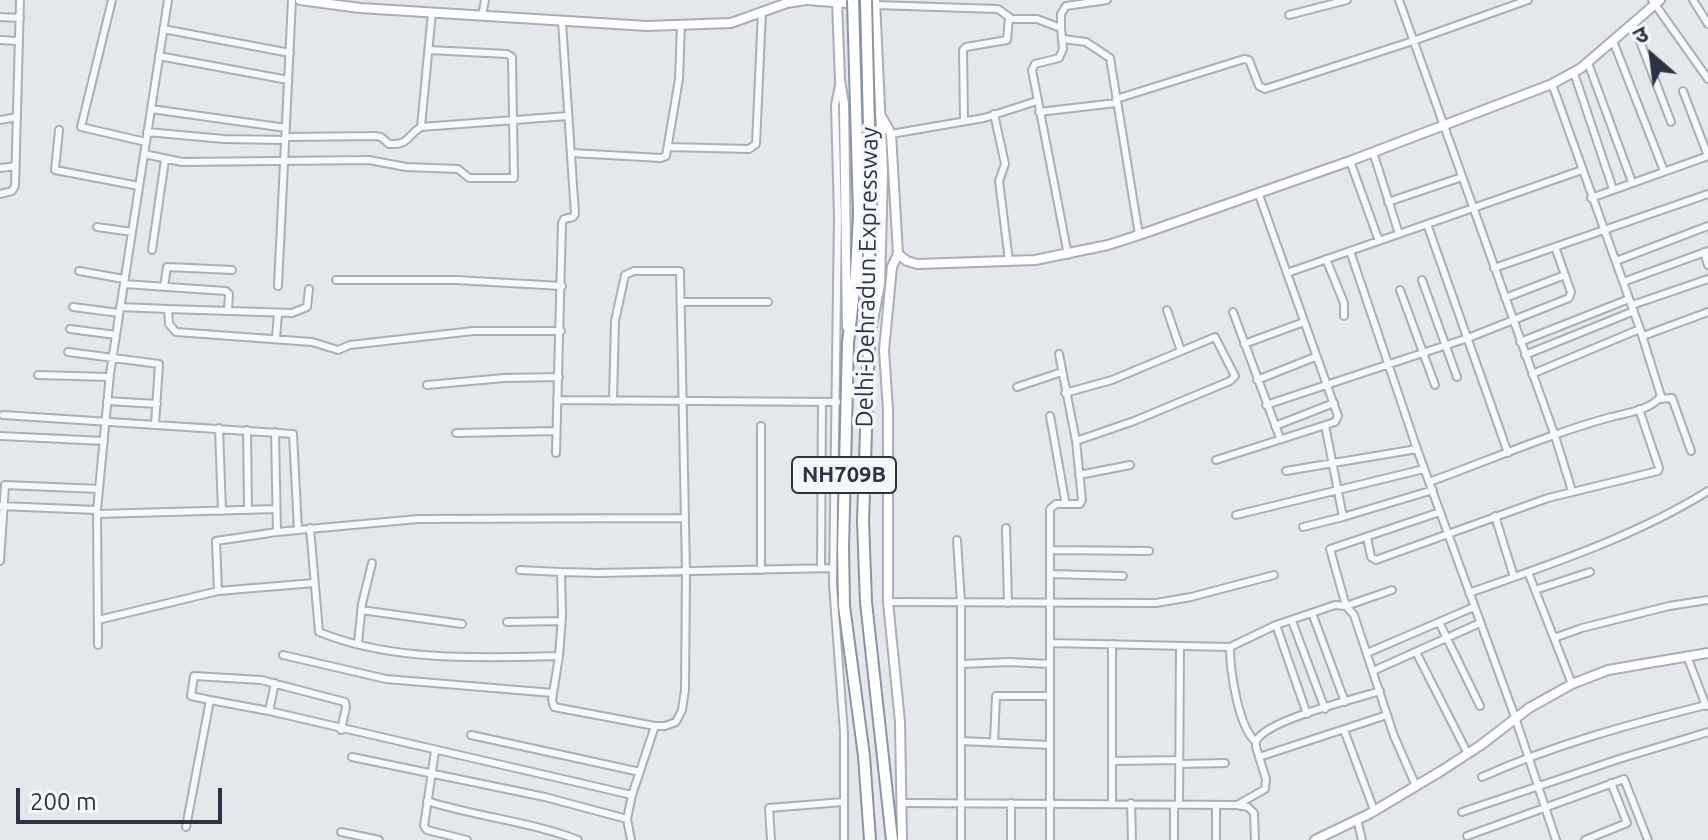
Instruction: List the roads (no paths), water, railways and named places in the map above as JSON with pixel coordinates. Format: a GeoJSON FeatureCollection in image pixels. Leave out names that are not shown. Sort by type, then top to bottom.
{"type":"FeatureCollection","features":[{"type":"Feature","properties":{"kind":"highway","name":"Delhi-Dehradun Expressway"},"geometry":{"type":"LineString","coordinates":[[853,0],[859,214],[848,343],[844,606],[864,756],[870,840]]}},
{"type":"Feature","properties":{"kind":"highway","name":"Delhi-Dehradun Expressway"},"geometry":{"type":"LineString","coordinates":[[872,2],[871,212],[866,315],[869,341],[863,521],[866,602],[892,840]]}},
{"type":"Feature","properties":{"kind":"street"},"geometry":{"type":"LineString","coordinates":[[0,194],[14,188],[20,0]]}},
{"type":"Feature","properties":{"kind":"street"},"geometry":{"type":"LineString","coordinates":[[112,0],[81,127],[146,142]]}},
{"type":"Feature","properties":{"kind":"street"},"geometry":{"type":"LineString","coordinates":[[98,645],[97,512],[109,377],[168,0]]}},
{"type":"Feature","properties":{"kind":"street"},"geometry":{"type":"LineString","coordinates":[[278,286],[292,0]]}},
{"type":"Feature","properties":{"kind":"street"},"geometry":{"type":"LineString","coordinates":[[300,0],[340,7],[562,22],[681,25],[731,23],[787,3],[807,0],[998,9],[1009,18],[1007,40],[963,50],[964,120]]}},
{"type":"Feature","properties":{"kind":"street"},"geometry":{"type":"LineString","coordinates":[[482,16],[485,0]]}},
{"type":"Feature","properties":{"kind":"street"},"geometry":{"type":"LineString","coordinates":[[1068,255],[1033,67],[1059,58],[1063,49],[1061,14],[1066,6],[1107,0]]}},
{"type":"Feature","properties":{"kind":"street"},"geometry":{"type":"LineString","coordinates":[[1289,15],[1347,0]]}},
{"type":"Feature","properties":{"kind":"street"},"geometry":{"type":"LineString","coordinates":[[1399,0],[1572,491]]}},
{"type":"Feature","properties":{"kind":"street"},"geometry":{"type":"LineString","coordinates":[[1039,112],[1116,101],[1244,59],[1249,60],[1259,86],[1265,89],[1528,0]]}},
{"type":"Feature","properties":{"kind":"street"},"geometry":{"type":"LineString","coordinates":[[1693,0],[1708,24]]}},
{"type":"Feature","properties":{"kind":"street"},"geometry":{"type":"LineString","coordinates":[[837,1],[844,104],[848,343]]}},
{"type":"Feature","properties":{"kind":"street"},"geometry":{"type":"LineString","coordinates":[[898,254],[917,264],[1009,261],[1068,255],[1139,235],[1350,161],[1552,84],[1588,63],[1656,1],[1708,79]]}},
{"type":"Feature","properties":{"kind":"street"},"geometry":{"type":"LineString","coordinates":[[869,341],[880,284],[883,172],[872,2]]}},
{"type":"Feature","properties":{"kind":"street"},"geometry":{"type":"LineString","coordinates":[[668,147],[749,149],[756,144],[762,11]]}},
{"type":"Feature","properties":{"kind":"street"},"geometry":{"type":"LineString","coordinates":[[147,132],[224,139],[379,136],[389,144],[408,141],[421,127],[432,12]]}},
{"type":"Feature","properties":{"kind":"street"},"geometry":{"type":"LineString","coordinates":[[0,17],[20,18]]}},
{"type":"Feature","properties":{"kind":"street"},"geometry":{"type":"LineString","coordinates":[[1009,18],[1037,19],[1061,28]]}},
{"type":"Feature","properties":{"kind":"street"},"geometry":{"type":"LineString","coordinates":[[556,453],[563,220],[575,214],[562,22]]}},
{"type":"Feature","properties":{"kind":"street"},"geometry":{"type":"LineString","coordinates":[[1633,23],[1671,122]]}},
{"type":"Feature","properties":{"kind":"street"},"geometry":{"type":"LineString","coordinates":[[572,153],[664,158],[679,79],[681,25]]}},
{"type":"Feature","properties":{"kind":"street"},"geometry":{"type":"LineString","coordinates":[[163,29],[290,53]]}},
{"type":"Feature","properties":{"kind":"street"},"geometry":{"type":"LineString","coordinates":[[1063,39],[1082,41],[1108,55],[1139,235]]}},
{"type":"Feature","properties":{"kind":"street"},"geometry":{"type":"LineString","coordinates":[[0,40],[19,41]]}},
{"type":"Feature","properties":{"kind":"street"},"geometry":{"type":"LineString","coordinates":[[1613,41],[1664,171]]}},
{"type":"Feature","properties":{"kind":"street"},"geometry":{"type":"LineString","coordinates":[[144,154],[182,162],[369,160],[406,167],[458,169],[469,178],[512,179],[516,174],[511,55],[429,50]]}},
{"type":"Feature","properties":{"kind":"street"},"geometry":{"type":"LineString","coordinates":[[159,56],[288,80]]}},
{"type":"Feature","properties":{"kind":"street"},"geometry":{"type":"LineString","coordinates":[[1588,63],[1632,182]]}},
{"type":"Feature","properties":{"kind":"street"},"geometry":{"type":"LineString","coordinates":[[1574,73],[1613,189]]}},
{"type":"Feature","properties":{"kind":"street"},"geometry":{"type":"LineString","coordinates":[[840,80],[835,105],[838,217],[833,568],[844,733],[844,840]]}},
{"type":"Feature","properties":{"kind":"street"},"geometry":{"type":"LineString","coordinates":[[1552,84],[1632,305],[1661,392],[1659,399]]}},
{"type":"Feature","properties":{"kind":"street"},"geometry":{"type":"LineString","coordinates":[[1591,198],[1708,156],[1683,91]]}},
{"type":"Feature","properties":{"kind":"street"},"geometry":{"type":"LineString","coordinates":[[891,134],[994,114],[1037,101]]}},
{"type":"Feature","properties":{"kind":"street"},"geometry":{"type":"LineString","coordinates":[[151,109],[286,128]]}},
{"type":"Feature","properties":{"kind":"street"},"geometry":{"type":"LineString","coordinates":[[880,114],[891,134],[898,254],[892,267],[884,350],[888,410],[888,602],[898,695],[902,840]]}},
{"type":"Feature","properties":{"kind":"street"},"geometry":{"type":"LineString","coordinates":[[994,114],[1005,164],[999,181],[1009,261]]}},
{"type":"Feature","properties":{"kind":"street"},"geometry":{"type":"LineString","coordinates":[[421,127],[568,116]]}},
{"type":"Feature","properties":{"kind":"street"},"geometry":{"type":"LineString","coordinates":[[0,120],[17,117]]}},
{"type":"Feature","properties":{"kind":"street"},"geometry":{"type":"LineString","coordinates":[[59,130],[55,170],[139,186]]}},
{"type":"Feature","properties":{"kind":"street"},"geometry":{"type":"LineString","coordinates":[[1373,152],[1399,234]]}},
{"type":"Feature","properties":{"kind":"street"},"geometry":{"type":"LineString","coordinates":[[152,250],[165,160]]}},
{"type":"Feature","properties":{"kind":"street"},"geometry":{"type":"LineString","coordinates":[[1350,161],[1379,241]]}},
{"type":"Feature","properties":{"kind":"street"},"geometry":{"type":"LineString","coordinates":[[0,168],[16,166]]}},
{"type":"Feature","properties":{"kind":"street"},"geometry":{"type":"LineString","coordinates":[[1287,273],[1582,170]]}},
{"type":"Feature","properties":{"kind":"street"},"geometry":{"type":"LineString","coordinates":[[1388,202],[1462,177]]}},
{"type":"Feature","properties":{"kind":"street"},"geometry":{"type":"LineString","coordinates":[[1216,460],[1338,419],[1258,192]]}},
{"type":"Feature","properties":{"kind":"street"},"geometry":{"type":"LineString","coordinates":[[1494,268],[1708,194]]}},
{"type":"Feature","properties":{"kind":"street"},"geometry":{"type":"LineString","coordinates":[[1427,224],[1508,453]]}},
{"type":"Feature","properties":{"kind":"street"},"geometry":{"type":"LineString","coordinates":[[1616,261],[1708,226]]}},
{"type":"Feature","properties":{"kind":"street"},"geometry":{"type":"LineString","coordinates":[[97,227],[132,232]]}},
{"type":"Feature","properties":{"kind":"street"},"geometry":{"type":"LineString","coordinates":[[1266,405],[1468,338],[1571,297],[1555,247]]}},
{"type":"Feature","properties":{"kind":"street"},"geometry":{"type":"LineString","coordinates":[[1350,251],[1556,840]]}},
{"type":"Feature","properties":{"kind":"street"},"geometry":{"type":"LineString","coordinates":[[1623,282],[1706,252],[1708,265]]}},
{"type":"Feature","properties":{"kind":"street"},"geometry":{"type":"LineString","coordinates":[[1326,259],[1344,303],[1344,316]]}},
{"type":"Feature","properties":{"kind":"street"},"geometry":{"type":"LineString","coordinates":[[164,287],[167,267],[232,270]]}},
{"type":"Feature","properties":{"kind":"street"},"geometry":{"type":"LineString","coordinates":[[79,271],[124,282],[226,291],[229,294],[228,311]]}},
{"type":"Feature","properties":{"kind":"street"},"geometry":{"type":"LineString","coordinates":[[561,572],[559,656],[552,703],[556,708],[655,726],[676,722],[684,700],[686,571],[680,271],[630,271],[625,275],[615,321],[613,401]]}},
{"type":"Feature","properties":{"kind":"street"},"geometry":{"type":"LineString","coordinates":[[1505,298],[1565,275]]}},
{"type":"Feature","properties":{"kind":"street"},"geometry":{"type":"LineString","coordinates":[[1520,342],[1708,279]]}},
{"type":"Feature","properties":{"kind":"street"},"geometry":{"type":"LineString","coordinates":[[336,280],[456,280],[562,286]]}},
{"type":"Feature","properties":{"kind":"street"},"geometry":{"type":"LineString","coordinates":[[1422,280],[1457,377]]}},
{"type":"Feature","properties":{"kind":"street"},"geometry":{"type":"LineString","coordinates":[[73,307],[278,313],[305,310],[309,289]]}},
{"type":"Feature","properties":{"kind":"street"},"geometry":{"type":"LineString","coordinates":[[1400,290],[1435,385]]}},
{"type":"Feature","properties":{"kind":"street"},"geometry":{"type":"LineString","coordinates":[[681,302],[768,302]]}},
{"type":"Feature","properties":{"kind":"street"},"geometry":{"type":"LineString","coordinates":[[1525,355],[1632,305]]}},
{"type":"Feature","properties":{"kind":"street"},"geometry":{"type":"LineString","coordinates":[[168,309],[169,324],[176,332],[312,342],[338,350],[350,345],[473,331],[561,331]]}},
{"type":"Feature","properties":{"kind":"street"},"geometry":{"type":"LineString","coordinates":[[1167,310],[1181,351]]}},
{"type":"Feature","properties":{"kind":"street"},"geometry":{"type":"LineString","coordinates":[[1233,312],[1280,438]]}},
{"type":"Feature","properties":{"kind":"street"},"geometry":{"type":"LineString","coordinates":[[1532,374],[1641,333],[1708,312]]}},
{"type":"Feature","properties":{"kind":"street"},"geometry":{"type":"LineString","coordinates":[[276,338],[278,313]]}},
{"type":"Feature","properties":{"kind":"street"},"geometry":{"type":"LineString","coordinates":[[1244,344],[1304,322]]}},
{"type":"Feature","properties":{"kind":"street"},"geometry":{"type":"LineString","coordinates":[[70,329],[116,335]]}},
{"type":"Feature","properties":{"kind":"street"},"geometry":{"type":"LineString","coordinates":[[1065,393],[1112,380],[1212,338],[1217,338],[1235,378],[1134,421],[1076,441]]}},
{"type":"Feature","properties":{"kind":"street"},"geometry":{"type":"LineString","coordinates":[[68,352],[159,364],[155,424]]}},
{"type":"Feature","properties":{"kind":"street"},"geometry":{"type":"LineString","coordinates":[[1050,840],[1050,509],[1056,504],[1081,504],[1076,441],[1059,354]]}},
{"type":"Feature","properties":{"kind":"street"},"geometry":{"type":"LineString","coordinates":[[1257,380],[1315,357]]}},
{"type":"Feature","properties":{"kind":"street"},"geometry":{"type":"LineString","coordinates":[[1017,387],[1062,372]]}},
{"type":"Feature","properties":{"kind":"street"},"geometry":{"type":"LineString","coordinates":[[38,375],[109,377]]}},
{"type":"Feature","properties":{"kind":"street"},"geometry":{"type":"LineString","coordinates":[[427,385],[559,377]]}},
{"type":"Feature","properties":{"kind":"street"},"geometry":{"type":"LineString","coordinates":[[1429,482],[1579,426],[1639,409],[1659,399],[1672,398],[1691,451]]}},
{"type":"Feature","properties":{"kind":"street"},"geometry":{"type":"LineString","coordinates":[[557,400],[837,402]]}},
{"type":"Feature","properties":{"kind":"street"},"geometry":{"type":"LineString","coordinates":[[107,401],[157,404]]}},
{"type":"Feature","properties":{"kind":"street"},"geometry":{"type":"LineString","coordinates":[[821,568],[822,402]]}},
{"type":"Feature","properties":{"kind":"street"},"geometry":{"type":"LineString","coordinates":[[1275,426],[1334,403]]}},
{"type":"Feature","properties":{"kind":"street"},"geometry":{"type":"LineString","coordinates":[[1367,537],[1374,560],[1572,491],[1659,469],[1639,409]]}},
{"type":"Feature","properties":{"kind":"street"},"geometry":{"type":"LineString","coordinates":[[3,415],[290,433],[295,436],[298,530]]}},
{"type":"Feature","properties":{"kind":"street"},"geometry":{"type":"LineString","coordinates":[[1050,416],[1064,504]]}},
{"type":"Feature","properties":{"kind":"street"},"geometry":{"type":"LineString","coordinates":[[1325,425],[1343,517]]}},
{"type":"Feature","properties":{"kind":"street"},"geometry":{"type":"LineString","coordinates":[[761,426],[761,570]]}},
{"type":"Feature","properties":{"kind":"street"},"geometry":{"type":"LineString","coordinates":[[219,428],[222,511]]}},
{"type":"Feature","properties":{"kind":"street"},"geometry":{"type":"LineString","coordinates":[[247,430],[248,510]]}},
{"type":"Feature","properties":{"kind":"street"},"geometry":{"type":"LineString","coordinates":[[456,433],[556,431]]}},
{"type":"Feature","properties":{"kind":"street"},"geometry":{"type":"LineString","coordinates":[[275,432],[277,532]]}},
{"type":"Feature","properties":{"kind":"street"},"geometry":{"type":"LineString","coordinates":[[0,436],[104,441]]}},
{"type":"Feature","properties":{"kind":"street"},"geometry":{"type":"LineString","coordinates":[[1286,471],[1417,449]]}},
{"type":"Feature","properties":{"kind":"street"},"geometry":{"type":"LineString","coordinates":[[1079,475],[1130,465]]}},
{"type":"Feature","properties":{"kind":"street"},"geometry":{"type":"LineString","coordinates":[[1236,515],[1424,469]]}},
{"type":"Feature","properties":{"kind":"street"},"geometry":{"type":"LineString","coordinates":[[0,561],[1,506],[5,485],[99,489]]}},
{"type":"Feature","properties":{"kind":"street"},"geometry":{"type":"LineString","coordinates":[[1303,527],[1433,490]]}},
{"type":"Feature","properties":{"kind":"street"},"geometry":{"type":"LineString","coordinates":[[1469,593],[1668,516],[1708,491]]}},
{"type":"Feature","properties":{"kind":"street"},"geometry":{"type":"LineString","coordinates":[[1,506],[97,512],[276,509]]}},
{"type":"Feature","properties":{"kind":"street"},"geometry":{"type":"LineString","coordinates":[[1416,786],[1387,715],[1354,615],[1346,606],[1330,551],[1440,512]]}},
{"type":"Feature","properties":{"kind":"street"},"geometry":{"type":"LineString","coordinates":[[1495,516],[1514,577]]}},
{"type":"Feature","properties":{"kind":"street"},"geometry":{"type":"LineString","coordinates":[[218,591],[216,541],[310,528],[418,519],[684,518]]}},
{"type":"Feature","properties":{"kind":"street"},"geometry":{"type":"LineString","coordinates":[[310,528],[319,632],[389,651],[438,656],[559,656]]}},
{"type":"Feature","properties":{"kind":"street"},"geometry":{"type":"LineString","coordinates":[[1006,528],[1008,603]]}},
{"type":"Feature","properties":{"kind":"street"},"geometry":{"type":"LineString","coordinates":[[957,540],[961,602],[961,840]]}},
{"type":"Feature","properties":{"kind":"street"},"geometry":{"type":"LineString","coordinates":[[1050,550],[1149,551]]}},
{"type":"Feature","properties":{"kind":"street"},"geometry":{"type":"LineString","coordinates":[[358,643],[361,610],[372,563]]}},
{"type":"Feature","properties":{"kind":"street"},"geometry":{"type":"LineString","coordinates":[[520,570],[833,568]]}},
{"type":"Feature","properties":{"kind":"street"},"geometry":{"type":"LineString","coordinates":[[1528,572],[1572,684]]}},
{"type":"Feature","properties":{"kind":"street"},"geometry":{"type":"LineString","coordinates":[[1535,590],[1590,572]]}},
{"type":"Feature","properties":{"kind":"street"},"geometry":{"type":"LineString","coordinates":[[1050,574],[1123,576]]}},
{"type":"Feature","properties":{"kind":"street"},"geometry":{"type":"LineString","coordinates":[[888,602],[1165,602],[1274,575]]}},
{"type":"Feature","properties":{"kind":"street"},"geometry":{"type":"LineString","coordinates":[[98,620],[218,591],[314,583]]}},
{"type":"Feature","properties":{"kind":"street"},"geometry":{"type":"LineString","coordinates":[[1051,643],[1230,647],[1276,625],[1392,590]]}},
{"type":"Feature","properties":{"kind":"street"},"geometry":{"type":"LineString","coordinates":[[1554,638],[1655,610],[1708,600]]}},
{"type":"Feature","properties":{"kind":"street"},"geometry":{"type":"LineString","coordinates":[[1367,653],[1474,607]]}},
{"type":"Feature","properties":{"kind":"street"},"geometry":{"type":"LineString","coordinates":[[361,610],[462,624]]}},
{"type":"Feature","properties":{"kind":"street"},"geometry":{"type":"LineString","coordinates":[[1312,613],[1345,702]]}},
{"type":"Feature","properties":{"kind":"street"},"geometry":{"type":"LineString","coordinates":[[507,622],[561,621]]}},
{"type":"Feature","properties":{"kind":"street"},"geometry":{"type":"LineString","coordinates":[[1292,621],[1325,709]]}},
{"type":"Feature","properties":{"kind":"street"},"geometry":{"type":"LineString","coordinates":[[1439,622],[1480,706]]}},
{"type":"Feature","properties":{"kind":"street"},"geometry":{"type":"LineString","coordinates":[[1373,671],[1480,623]]}},
{"type":"Feature","properties":{"kind":"street"},"geometry":{"type":"LineString","coordinates":[[1276,625],[1307,714]]}},
{"type":"Feature","properties":{"kind":"street"},"geometry":{"type":"LineString","coordinates":[[1112,644],[1112,804]]}},
{"type":"Feature","properties":{"kind":"street"},"geometry":{"type":"LineString","coordinates":[[1174,840],[1179,762],[1180,646]]}},
{"type":"Feature","properties":{"kind":"street"},"geometry":{"type":"LineString","coordinates":[[1230,647],[1233,687],[1248,734],[1256,742],[1266,779],[1265,789],[1237,805]]}},
{"type":"Feature","properties":{"kind":"street"},"geometry":{"type":"LineString","coordinates":[[1416,652],[1468,754]]}},
{"type":"Feature","properties":{"kind":"street"},"geometry":{"type":"LineString","coordinates":[[1315,840],[1416,786],[1468,754],[1515,717],[1572,684],[1608,670],[1708,653]]}},
{"type":"Feature","properties":{"kind":"street"},"geometry":{"type":"LineString","coordinates":[[283,655],[386,679],[553,693]]}},
{"type":"Feature","properties":{"kind":"street"},"geometry":{"type":"LineString","coordinates":[[1482,777],[1527,756],[1665,714],[1707,707],[1687,656]]}},
{"type":"Feature","properties":{"kind":"street"},"geometry":{"type":"LineString","coordinates":[[961,664],[1050,664]]}},
{"type":"Feature","properties":{"kind":"street"},"geometry":{"type":"LineString","coordinates":[[341,730],[345,702],[248,678],[194,676],[191,696],[269,711],[341,730],[632,795]]}},
{"type":"Feature","properties":{"kind":"street"},"geometry":{"type":"LineString","coordinates":[[269,711],[275,683]]}},
{"type":"Feature","properties":{"kind":"street"},"geometry":{"type":"LineString","coordinates":[[1256,742],[1267,731],[1307,714],[1380,691]]}},
{"type":"Feature","properties":{"kind":"street"},"geometry":{"type":"LineString","coordinates":[[994,742],[996,696],[1050,696]]}},
{"type":"Feature","properties":{"kind":"street"},"geometry":{"type":"LineString","coordinates":[[186,827],[210,700]]}},
{"type":"Feature","properties":{"kind":"street"},"geometry":{"type":"LineString","coordinates":[[1259,757],[1387,715]]}},
{"type":"Feature","properties":{"kind":"street"},"geometry":{"type":"LineString","coordinates":[[631,840],[627,819],[632,795],[655,726]]}},
{"type":"Feature","properties":{"kind":"street"},"geometry":{"type":"LineString","coordinates":[[1344,730],[1374,810]]}},
{"type":"Feature","properties":{"kind":"street"},"geometry":{"type":"LineString","coordinates":[[1462,812],[1708,732]]}},
{"type":"Feature","properties":{"kind":"street"},"geometry":{"type":"LineString","coordinates":[[471,735],[640,772]]}},
{"type":"Feature","properties":{"kind":"street"},"geometry":{"type":"LineString","coordinates":[[961,741],[1050,745]]}},
{"type":"Feature","properties":{"kind":"street"},"geometry":{"type":"LineString","coordinates":[[423,840],[435,751]]}},
{"type":"Feature","properties":{"kind":"street"},"geometry":{"type":"LineString","coordinates":[[352,757],[545,797],[627,819]]}},
{"type":"Feature","properties":{"kind":"street"},"geometry":{"type":"LineString","coordinates":[[1112,761],[1225,763]]}},
{"type":"Feature","properties":{"kind":"street"},"geometry":{"type":"LineString","coordinates":[[1467,836],[1624,779],[1648,840]]}},
{"type":"Feature","properties":{"kind":"street"},"geometry":{"type":"LineString","coordinates":[[1585,840],[1627,823],[1611,783]]}},
{"type":"Feature","properties":{"kind":"street"},"geometry":{"type":"LineString","coordinates":[[427,801],[464,812],[539,826],[573,839]]}},
{"type":"Feature","properties":{"kind":"street"},"geometry":{"type":"LineString","coordinates":[[771,840],[769,808],[843,802]]}},
{"type":"Feature","properties":{"kind":"street"},"geometry":{"type":"LineString","coordinates":[[902,803],[1237,805],[1248,807],[1254,813],[1255,840]]}},
{"type":"Feature","properties":{"kind":"street"},"geometry":{"type":"LineString","coordinates":[[1011,803],[1011,840]]}},
{"type":"Feature","properties":{"kind":"street"},"geometry":{"type":"LineString","coordinates":[[1131,803],[1132,840]]}},
{"type":"Feature","properties":{"kind":"street"},"geometry":{"type":"LineString","coordinates":[[1216,805],[1216,840]]}},
{"type":"Feature","properties":{"kind":"street"},"geometry":{"type":"LineString","coordinates":[[1357,819],[1362,840]]}},
{"type":"Feature","properties":{"kind":"street"},"geometry":{"type":"LineString","coordinates":[[425,829],[467,840]]}},
{"type":"Feature","properties":{"kind":"street"},"geometry":{"type":"LineString","coordinates":[[341,832],[379,840]]}}]}
